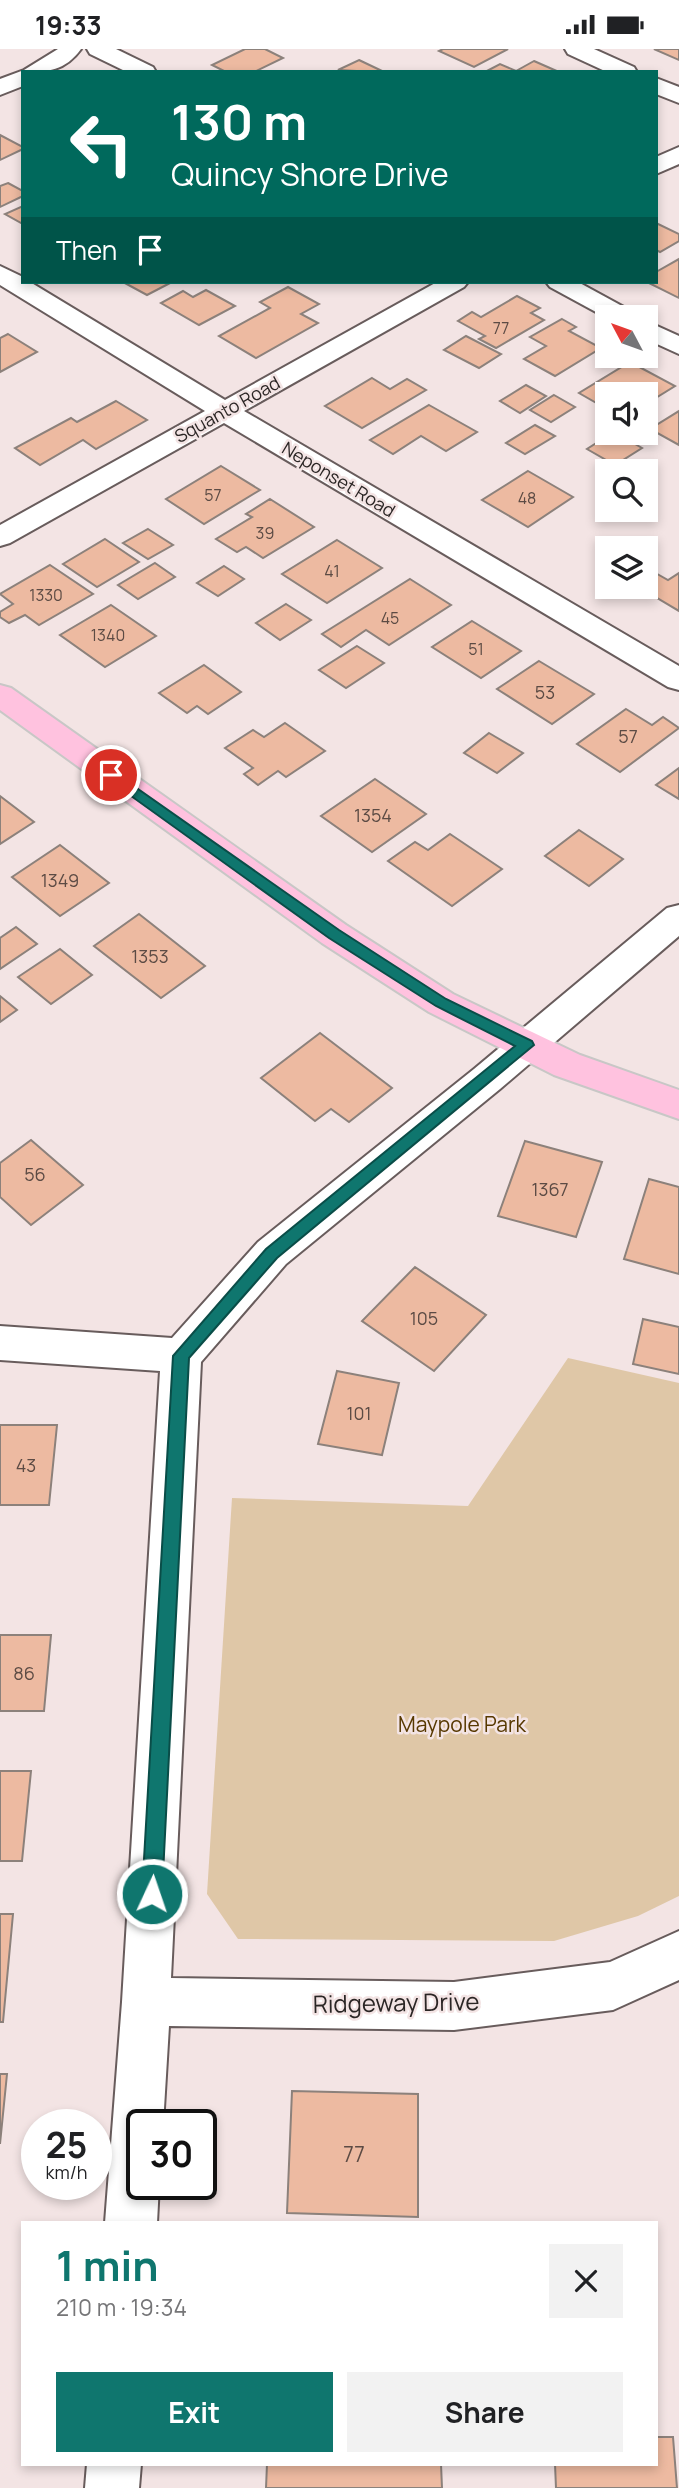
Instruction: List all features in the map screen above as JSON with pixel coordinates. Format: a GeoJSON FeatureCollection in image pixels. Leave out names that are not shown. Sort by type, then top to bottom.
{"type":"FeatureCollection","features":[{"type":"Feature","properties":{"kind":"main road"},"geometry":{"type":"LineString","coordinates":[[0,695],[334,934],[441,1003],[567,1065],[679,1105]]}},
{"type":"Feature","properties":{"kind":"street"},"geometry":{"type":"LineString","coordinates":[[38,70],[61,59],[70,49]]}},
{"type":"Feature","properties":{"kind":"street"},"geometry":{"type":"LineString","coordinates":[[98,49],[141,70]]}},
{"type":"Feature","properties":{"kind":"street"},"geometry":{"type":"LineString","coordinates":[[576,49],[622,70]]}},
{"type":"Feature","properties":{"kind":"street"},"geometry":{"type":"LineString","coordinates":[[0,88],[21,78]]}},
{"type":"Feature","properties":{"kind":"street"},"geometry":{"type":"LineString","coordinates":[[658,86],[679,96]]}},
{"type":"Feature","properties":{"kind":"street"},"geometry":{"type":"LineString","coordinates":[[658,166],[679,154]]}},
{"type":"Feature","properties":{"kind":"street","name":"Neponset Road"},"geometry":{"type":"LineString","coordinates":[[0,274],[224,411],[679,680]]}},
{"type":"Feature","properties":{"kind":"street","name":"Squanto Road"},"geometry":{"type":"LineString","coordinates":[[0,537],[451,284]]}},
{"type":"Feature","properties":{"kind":"street"},"geometry":{"type":"LineString","coordinates":[[563,284],[602,305]]}},
{"type":"Feature","properties":{"kind":"street"},"geometry":{"type":"LineString","coordinates":[[658,335],[679,346]]}},
{"type":"Feature","properties":{"kind":"street"},"geometry":{"type":"LineString","coordinates":[[131,2221],[146,2002],[181,1356],[272,1253],[679,917]]}},
{"type":"Feature","properties":{"kind":"street"},"geometry":{"type":"LineString","coordinates":[[2,1342],[181,1356]]}},
{"type":"Feature","properties":{"kind":"street","name":"Ridgeway Drive"},"geometry":{"type":"LineString","coordinates":[[146,2002],[454,2006],[613,1986],[679,1955]]}},
{"type":"Feature","properties":{"kind":"street"},"geometry":{"type":"LineString","coordinates":[[112,2488],[114,2466]]}},
{"type":"Feature","properties":{"kind":"green space","name":"Maypole Park"},"geometry":{"type":"Polygon","coordinates":[[[568,1358],[679,1383],[679,1896],[638,1916],[554,1941],[238,1939],[207,1894],[232,1498],[468,1506],[568,1358]]]}},
{"type":"Feature","properties":{"kind":"building"},"geometry":{"type":"Polygon","coordinates":[[[245,49],[265,49],[283,58],[258,70],[222,70],[212,65],[245,49]]]}},
{"type":"Feature","properties":{"kind":"building"},"geometry":{"type":"Polygon","coordinates":[[[508,49],[474,67],[439,51],[508,49]]]}},
{"type":"Feature","properties":{"kind":"building"},"geometry":{"type":"Polygon","coordinates":[[[654,49],[679,49],[679,60],[654,49]]]}},
{"type":"Feature","properties":{"kind":"building"},"geometry":{"type":"Polygon","coordinates":[[[359,60],[380,70],[338,70],[359,60]]]}},
{"type":"Feature","properties":{"kind":"building"},"geometry":{"type":"Polygon","coordinates":[[[534,61],[554,70],[518,70],[534,61]]]}},
{"type":"Feature","properties":{"kind":"building"},"geometry":{"type":"Polygon","coordinates":[[[500,64],[514,70],[489,70],[500,64]]]}},
{"type":"Feature","properties":{"kind":"building"},"geometry":{"type":"Polygon","coordinates":[[[0,135],[21,146],[21,150],[0,160],[0,135]]]}},
{"type":"Feature","properties":{"kind":"building"},"geometry":{"type":"Polygon","coordinates":[[[8,183],[21,190],[21,197],[0,207],[0,186],[8,183]]]}},
{"type":"Feature","properties":{"kind":"building"},"geometry":{"type":"Polygon","coordinates":[[[21,207],[21,223],[5,214],[21,207]]]}},
{"type":"Feature","properties":{"kind":"building"},"geometry":{"type":"Polygon","coordinates":[[[658,224],[679,234],[679,241],[660,252],[658,224]]]}},
{"type":"Feature","properties":{"kind":"building"},"geometry":{"type":"Polygon","coordinates":[[[679,259],[679,298],[651,284],[658,284],[658,271],[679,259]]]}},
{"type":"Feature","properties":{"kind":"building"},"geometry":{"type":"Polygon","coordinates":[[[127,284],[168,284],[147,295],[127,284]]]}},
{"type":"Feature","properties":{"kind":"building"},"geometry":{"type":"Polygon","coordinates":[[[288,287],[319,304],[301,314],[318,323],[256,358],[219,336],[270,308],[260,302],[288,287]]]}},
{"type":"Feature","properties":{"kind":"building"},"geometry":{"type":"Polygon","coordinates":[[[206,290],[235,306],[199,325],[161,303],[183,291],[193,297],[206,290]]]}},
{"type":"Feature","properties":{"kind":"building"},"geometry":{"type":"Polygon","coordinates":[[[517,296],[540,308],[531,313],[544,320],[496,348],[479,339],[485,336],[458,321],[472,312],[481,317],[517,296]]]}},
{"type":"Feature","properties":{"kind":"building"},"geometry":{"type":"Polygon","coordinates":[[[562,319],[576,327],[569,331],[595,345],[595,352],[555,376],[524,359],[546,346],[530,337],[562,319]]]}},
{"type":"Feature","properties":{"kind":"building"},"geometry":{"type":"Polygon","coordinates":[[[8,334],[37,352],[0,372],[0,338],[8,334]]]}},
{"type":"Feature","properties":{"kind":"building"},"geometry":{"type":"Polygon","coordinates":[[[466,336],[501,354],[479,368],[444,350],[466,336]]]}},
{"type":"Feature","properties":{"kind":"building"},"geometry":{"type":"Polygon","coordinates":[[[620,368],[641,368],[675,386],[658,397],[658,382],[597,382],[620,368]]]}},
{"type":"Feature","properties":{"kind":"building"},"geometry":{"type":"Polygon","coordinates":[[[372,378],[390,389],[407,379],[426,390],[362,428],[325,406],[372,378]]]}},
{"type":"Feature","properties":{"kind":"building"},"geometry":{"type":"Polygon","coordinates":[[[595,383],[595,402],[579,393],[595,383]]]}},
{"type":"Feature","properties":{"kind":"building"},"geometry":{"type":"Polygon","coordinates":[[[526,385],[546,396],[520,413],[500,401],[526,385]]]}},
{"type":"Feature","properties":{"kind":"building"},"geometry":{"type":"Polygon","coordinates":[[[554,395],[575,407],[551,422],[530,410],[554,395]]]}},
{"type":"Feature","properties":{"kind":"building"},"geometry":{"type":"Polygon","coordinates":[[[116,401],[147,420],[96,449],[83,440],[40,465],[15,448],[71,418],[77,422],[116,401]]]}},
{"type":"Feature","properties":{"kind":"building"},"geometry":{"type":"Polygon","coordinates":[[[429,405],[477,432],[446,451],[421,436],[393,454],[370,440],[429,405]]]}},
{"type":"Feature","properties":{"kind":"building"},"geometry":{"type":"Polygon","coordinates":[[[679,411],[679,445],[658,433],[658,424],[679,411]]]}},
{"type":"Feature","properties":{"kind":"building"},"geometry":{"type":"Polygon","coordinates":[[[535,425],[555,436],[525,454],[506,443],[535,425]]]}},
{"type":"Feature","properties":{"kind":"building"},"geometry":{"type":"Polygon","coordinates":[[[595,444],[637,445],[642,448],[625,459],[604,459],[587,449],[595,444]]]}},
{"type":"Feature","properties":{"kind":"building"},"geometry":{"type":"Polygon","coordinates":[[[221,466],[260,490],[204,524],[166,499],[221,466]]]}},
{"type":"Feature","properties":{"kind":"building"},"geometry":{"type":"Polygon","coordinates":[[[528,471],[573,497],[528,527],[482,500],[528,471]]]}},
{"type":"Feature","properties":{"kind":"building"},"geometry":{"type":"Polygon","coordinates":[[[270,499],[314,527],[263,558],[246,547],[237,552],[216,539],[252,517],[246,514],[270,499]]]}},
{"type":"Feature","properties":{"kind":"building"},"geometry":{"type":"Polygon","coordinates":[[[148,529],[173,545],[148,559],[123,543],[148,529]]]}},
{"type":"Feature","properties":{"kind":"building"},"geometry":{"type":"Polygon","coordinates":[[[105,539],[139,562],[97,587],[63,564],[105,539]]]}},
{"type":"Feature","properties":{"kind":"building"},"geometry":{"type":"Polygon","coordinates":[[[337,540],[382,568],[327,603],[282,574],[337,540]]]}},
{"type":"Feature","properties":{"kind":"building"},"geometry":{"type":"Polygon","coordinates":[[[155,563],[175,577],[138,599],[118,585],[155,563]]]}},
{"type":"Feature","properties":{"kind":"building"},"geometry":{"type":"Polygon","coordinates":[[[50,565],[93,594],[39,625],[25,615],[9,623],[0,617],[0,612],[13,604],[0,594],[50,565]]]}},
{"type":"Feature","properties":{"kind":"building"},"geometry":{"type":"Polygon","coordinates":[[[224,566],[244,579],[218,596],[197,583],[224,566]]]}},
{"type":"Feature","properties":{"kind":"building"},"geometry":{"type":"Polygon","coordinates":[[[679,573],[679,611],[658,598],[658,574],[668,580],[679,573]]]}},
{"type":"Feature","properties":{"kind":"building"},"geometry":{"type":"Polygon","coordinates":[[[410,579],[451,605],[389,645],[366,630],[341,647],[322,634],[410,579]]]}},
{"type":"Feature","properties":{"kind":"building"},"geometry":{"type":"Polygon","coordinates":[[[286,604],[311,620],[280,640],[256,623],[286,604]]]}},
{"type":"Feature","properties":{"kind":"building"},"geometry":{"type":"Polygon","coordinates":[[[111,605],[156,636],[105,667],[60,635],[111,605]]]}},
{"type":"Feature","properties":{"kind":"building"},"geometry":{"type":"Polygon","coordinates":[[[472,621],[521,651],[481,678],[432,647],[472,621]]]}},
{"type":"Feature","properties":{"kind":"building"},"geometry":{"type":"Polygon","coordinates":[[[357,646],[384,663],[346,688],[319,670],[357,646]]]}},
{"type":"Feature","properties":{"kind":"building"},"geometry":{"type":"Polygon","coordinates":[[[539,661],[594,694],[552,724],[497,689],[539,661]]]}},
{"type":"Feature","properties":{"kind":"building"},"geometry":{"type":"Polygon","coordinates":[[[204,665],[241,692],[208,714],[197,706],[187,713],[159,693],[204,665]]]}},
{"type":"Feature","properties":{"kind":"building"},"geometry":{"type":"Polygon","coordinates":[[[626,709],[652,725],[663,717],[679,728],[620,772],[577,744],[626,709]]]}},
{"type":"Feature","properties":{"kind":"building"},"geometry":{"type":"Polygon","coordinates":[[[285,723],[325,751],[286,777],[278,771],[258,785],[244,774],[253,768],[225,748],[253,730],[264,737],[285,723]]]}},
{"type":"Feature","properties":{"kind":"building"},"geometry":{"type":"Polygon","coordinates":[[[489,733],[523,753],[497,773],[464,753],[489,733]]]}},
{"type":"Feature","properties":{"kind":"building"},"geometry":{"type":"Polygon","coordinates":[[[679,768],[679,799],[656,785],[679,768]]]}},
{"type":"Feature","properties":{"kind":"building"},"geometry":{"type":"Polygon","coordinates":[[[375,779],[426,814],[372,852],[321,816],[375,779]]]}},
{"type":"Feature","properties":{"kind":"building"},"geometry":{"type":"Polygon","coordinates":[[[0,796],[34,822],[0,844],[0,796]]]}},
{"type":"Feature","properties":{"kind":"building"},"geometry":{"type":"Polygon","coordinates":[[[579,830],[623,859],[589,886],[545,856],[579,830]]]}},
{"type":"Feature","properties":{"kind":"building"},"geometry":{"type":"Polygon","coordinates":[[[450,834],[502,869],[452,906],[388,861],[415,842],[428,850],[450,834]]]}},
{"type":"Feature","properties":{"kind":"building"},"geometry":{"type":"Polygon","coordinates":[[[60,845],[109,883],[60,916],[12,877],[60,845]]]}},
{"type":"Feature","properties":{"kind":"building"},"geometry":{"type":"Polygon","coordinates":[[[139,914],[205,966],[161,998],[94,946],[139,914]]]}},
{"type":"Feature","properties":{"kind":"building"},"geometry":{"type":"Polygon","coordinates":[[[16,927],[37,944],[0,969],[0,938],[16,927]]]}},
{"type":"Feature","properties":{"kind":"building"},"geometry":{"type":"Polygon","coordinates":[[[60,949],[92,975],[51,1004],[18,977],[60,949]]]}},
{"type":"Feature","properties":{"kind":"building"},"geometry":{"type":"Polygon","coordinates":[[[0,996],[17,1010],[0,1022],[0,996]]]}},
{"type":"Feature","properties":{"kind":"building"},"geometry":{"type":"Polygon","coordinates":[[[320,1033],[392,1088],[349,1122],[331,1109],[315,1121],[261,1078],[320,1033]]]}},
{"type":"Feature","properties":{"kind":"building"},"geometry":{"type":"Polygon","coordinates":[[[31,1140],[83,1185],[31,1225],[0,1197],[0,1163],[31,1140]]]}},
{"type":"Feature","properties":{"kind":"building"},"geometry":{"type":"Polygon","coordinates":[[[525,1141],[602,1162],[576,1237],[498,1216],[525,1141]]]}},
{"type":"Feature","properties":{"kind":"building"},"geometry":{"type":"Polygon","coordinates":[[[649,1179],[679,1187],[679,1274],[624,1259],[649,1179]]]}},
{"type":"Feature","properties":{"kind":"building"},"geometry":{"type":"Polygon","coordinates":[[[415,1267],[486,1315],[434,1371],[362,1321],[415,1267]]]}},
{"type":"Feature","properties":{"kind":"building"},"geometry":{"type":"Polygon","coordinates":[[[643,1319],[679,1327],[679,1374],[633,1364],[643,1319]]]}},
{"type":"Feature","properties":{"kind":"building"},"geometry":{"type":"Polygon","coordinates":[[[337,1371],[399,1383],[382,1455],[318,1444],[337,1371]]]}},
{"type":"Feature","properties":{"kind":"building"},"geometry":{"type":"Polygon","coordinates":[[[0,1425],[57,1425],[49,1505],[0,1505],[0,1425]]]}},
{"type":"Feature","properties":{"kind":"building"},"geometry":{"type":"Polygon","coordinates":[[[0,1635],[51,1635],[44,1711],[0,1711],[0,1635]]]}},
{"type":"Feature","properties":{"kind":"building"},"geometry":{"type":"Polygon","coordinates":[[[0,1771],[31,1771],[22,1861],[0,1861],[0,1771]]]}},
{"type":"Feature","properties":{"kind":"building"},"geometry":{"type":"Polygon","coordinates":[[[0,1914],[13,1914],[3,2022],[0,2022],[0,1914]]]}},
{"type":"Feature","properties":{"kind":"building"},"geometry":{"type":"Polygon","coordinates":[[[0,2074],[7,2074],[0,2144],[0,2074]]]}},
{"type":"Feature","properties":{"kind":"building"},"geometry":{"type":"Polygon","coordinates":[[[292,2091],[418,2094],[418,2217],[287,2213],[292,2091]]]}},
{"type":"Feature","properties":{"kind":"building"},"geometry":{"type":"Polygon","coordinates":[[[658,2437],[673,2437],[677,2488],[556,2488],[555,2466],[658,2466],[658,2437]]]}},
{"type":"Feature","properties":{"kind":"building"},"geometry":{"type":"Polygon","coordinates":[[[267,2466],[441,2466],[442,2488],[266,2488],[267,2466]]]}},
{"type":"Feature","properties":{"kind":"route"},"geometry":{"type":"LineString","coordinates":[[111,775],[334,934],[441,1003],[527,1045],[272,1253],[181,1356],[152,1894]]}}]}
